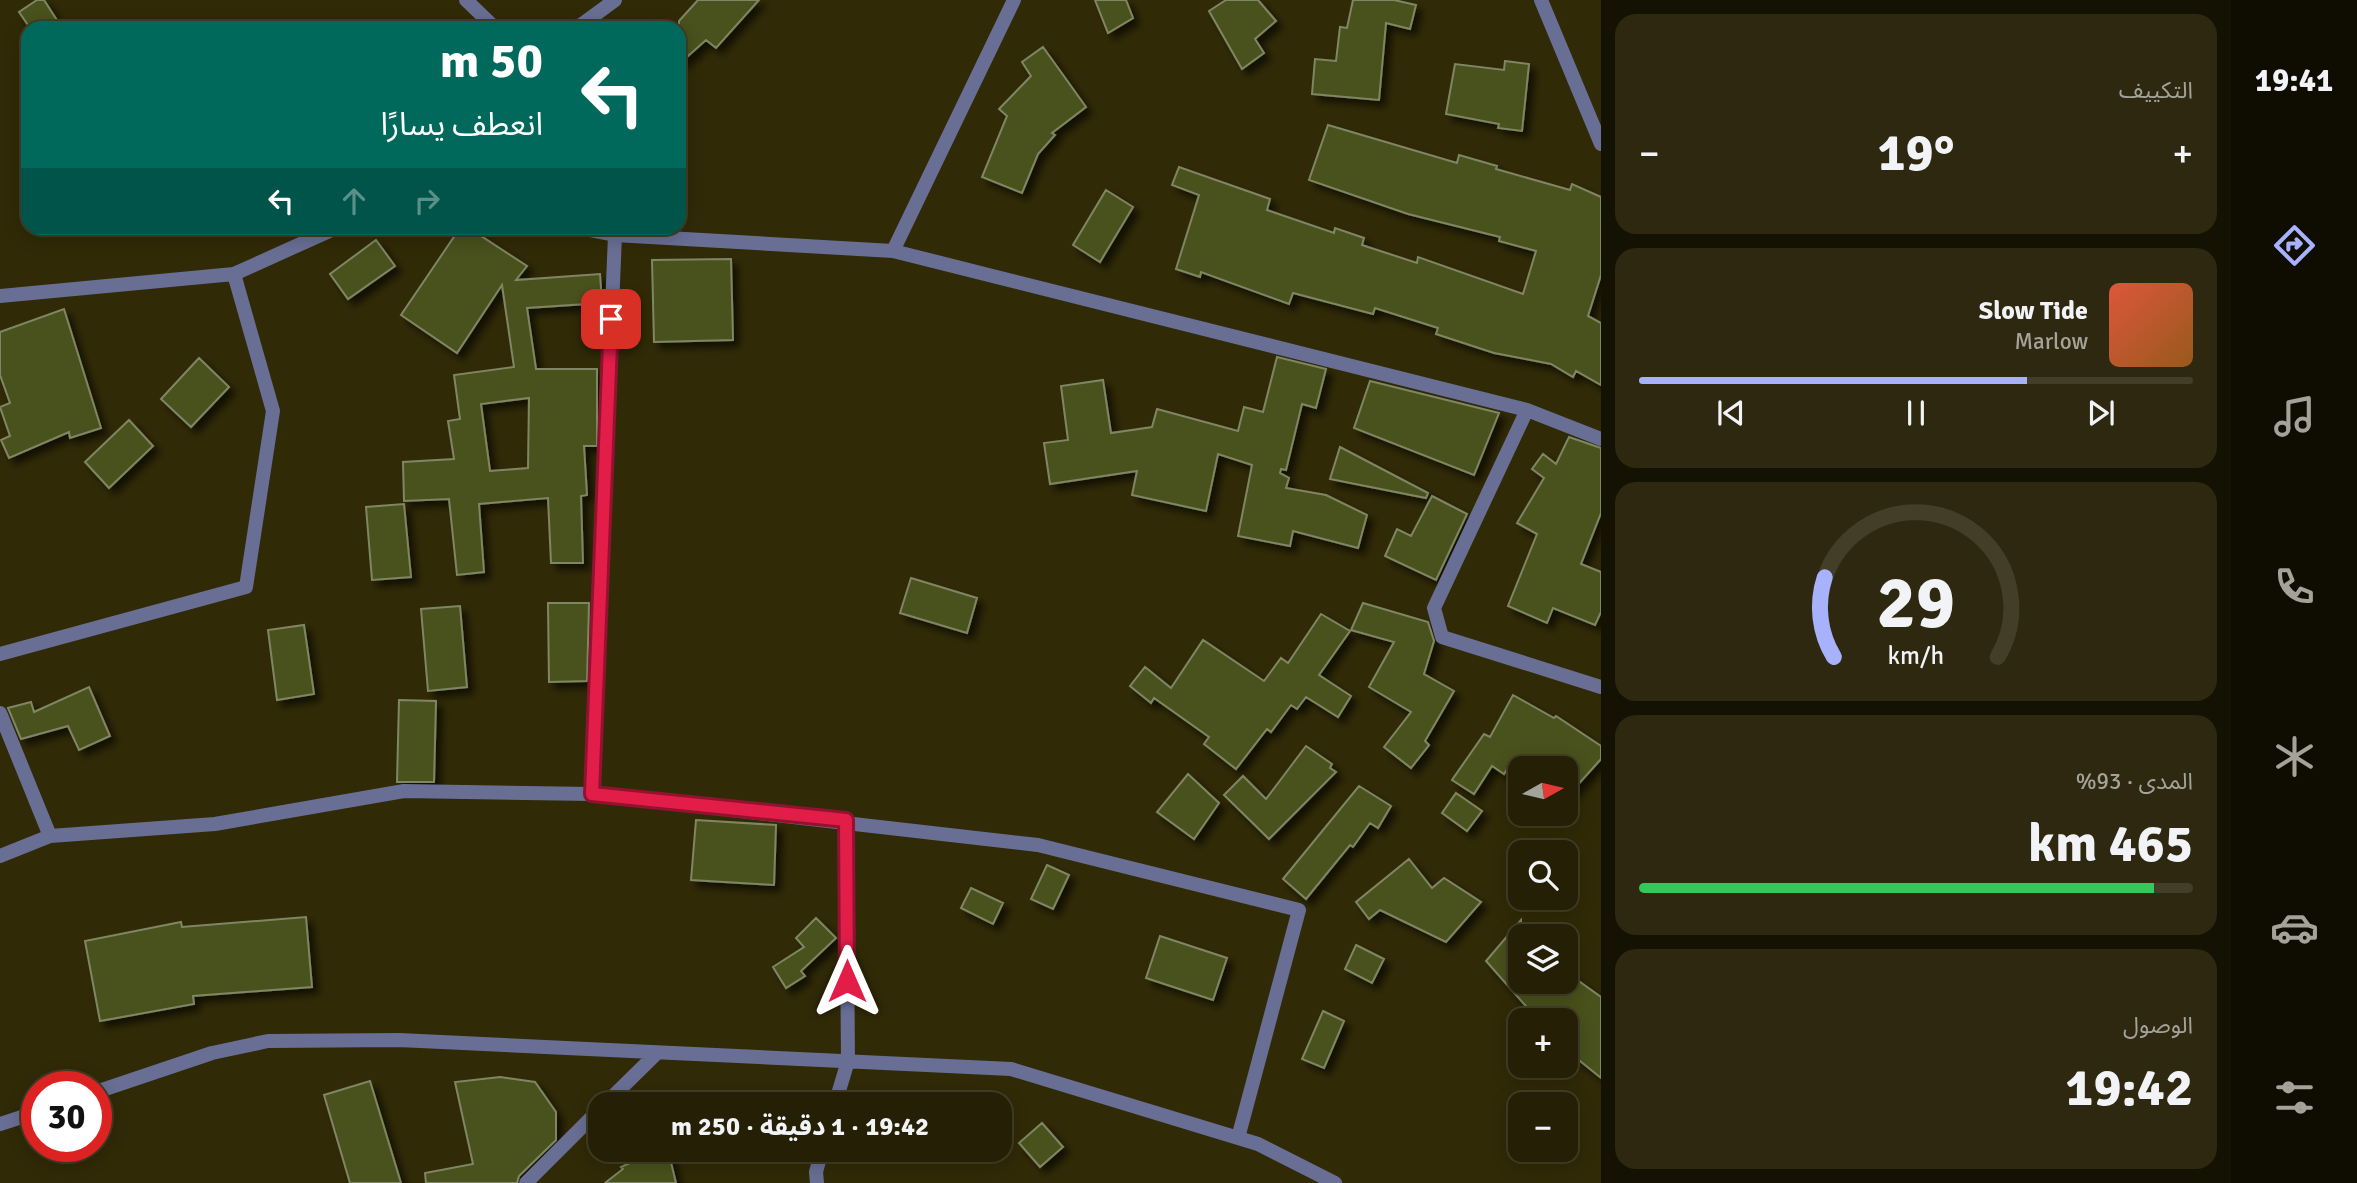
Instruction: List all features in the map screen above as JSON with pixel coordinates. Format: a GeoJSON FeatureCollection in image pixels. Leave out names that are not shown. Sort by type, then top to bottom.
{"type":"FeatureCollection","features":[{"type":"Feature","properties":{"kind":"street"},"geometry":{"type":"LineString","coordinates":[[466,0],[488,21]]}},
{"type":"Feature","properties":{"kind":"street"},"geometry":{"type":"LineString","coordinates":[[586,21],[615,0]]}},
{"type":"Feature","properties":{"kind":"street"},"geometry":{"type":"LineString","coordinates":[[892,251],[1014,0]]}},
{"type":"Feature","properties":{"kind":"street"},"geometry":{"type":"LineString","coordinates":[[1541,0],[1601,144]]}},
{"type":"Feature","properties":{"kind":"street"},"geometry":{"type":"LineString","coordinates":[[0,296],[233,274],[320,235]]}},
{"type":"Feature","properties":{"kind":"street"},"geometry":{"type":"LineString","coordinates":[[592,794],[615,235],[892,251],[1527,410],[1601,439]]}},
{"type":"Feature","properties":{"kind":"street"},"geometry":{"type":"LineString","coordinates":[[0,654],[246,587],[273,411],[233,274]]}},
{"type":"Feature","properties":{"kind":"street"},"geometry":{"type":"LineString","coordinates":[[1527,410],[1434,608],[1442,637],[1601,687]]}},
{"type":"Feature","properties":{"kind":"street"},"geometry":{"type":"LineString","coordinates":[[0,713],[50,836]]}},
{"type":"Feature","properties":{"kind":"street"},"geometry":{"type":"LineString","coordinates":[[0,856],[50,836],[215,824],[404,791],[592,794],[846,820],[1038,845],[1298,910],[1238,1138]]}},
{"type":"Feature","properties":{"kind":"street"},"geometry":{"type":"LineString","coordinates":[[839,1092],[848,1061],[846,820]]}},
{"type":"Feature","properties":{"kind":"street"},"geometry":{"type":"LineString","coordinates":[[112,1087],[212,1053],[268,1041],[399,1040],[1012,1069],[1258,1144],[1335,1183]]}},
{"type":"Feature","properties":{"kind":"street"},"geometry":{"type":"LineString","coordinates":[[618,1092],[657,1053]]}},
{"type":"Feature","properties":{"kind":"street"},"geometry":{"type":"LineString","coordinates":[[0,1124],[21,1117]]}},
{"type":"Feature","properties":{"kind":"street"},"geometry":{"type":"LineString","coordinates":[[526,1183],[588,1122]]}},
{"type":"Feature","properties":{"kind":"street"},"geometry":{"type":"LineString","coordinates":[[817,1183],[819,1162]]}},
{"type":"Feature","properties":{"kind":"building"},"geometry":{"type":"Polygon","coordinates":[[[37,0],[44,0],[58,21],[25,21],[19,12],[37,0]]]}},
{"type":"Feature","properties":{"kind":"building"},"geometry":{"type":"Polygon","coordinates":[[[698,0],[759,0],[716,48],[706,40],[686,58],[686,21],[679,21],[698,0]]]}},
{"type":"Feature","properties":{"kind":"building"},"geometry":{"type":"Polygon","coordinates":[[[1095,0],[1126,0],[1133,18],[1108,33],[1095,0]]]}},
{"type":"Feature","properties":{"kind":"building"},"geometry":{"type":"Polygon","coordinates":[[[1226,0],[1258,0],[1276,21],[1255,39],[1264,53],[1242,69],[1209,11],[1226,0]]]}},
{"type":"Feature","properties":{"kind":"building"},"geometry":{"type":"Polygon","coordinates":[[[1353,0],[1394,0],[1416,5],[1410,29],[1386,23],[1379,100],[1312,94],[1315,59],[1336,61],[1340,27],[1347,28],[1353,0]]]}},
{"type":"Feature","properties":{"kind":"building"},"geometry":{"type":"Polygon","coordinates":[[[1043,47],[1086,107],[1052,133],[1055,135],[1038,154],[1022,193],[982,177],[1007,116],[999,109],[1031,76],[1022,62],[1043,47]]]}},
{"type":"Feature","properties":{"kind":"building"},"geometry":{"type":"Polygon","coordinates":[[[1505,61],[1529,64],[1522,131],[1498,128],[1499,124],[1446,114],[1455,64],[1504,70],[1505,61]]]}},
{"type":"Feature","properties":{"kind":"building"},"geometry":{"type":"Polygon","coordinates":[[[1328,125],[1457,163],[1459,155],[1497,166],[1496,169],[1570,190],[1572,184],[1601,197],[1601,275],[1588,316],[1601,323],[1601,385],[1576,371],[1573,377],[1551,364],[1494,353],[1436,334],[1438,328],[1375,308],[1373,314],[1293,293],[1289,304],[1201,272],[1200,277],[1176,269],[1199,195],[1172,185],[1179,167],[1270,199],[1267,210],[1334,233],[1335,228],[1364,238],[1362,245],[1417,263],[1418,257],[1523,294],[1536,251],[1499,241],[1500,237],[1408,214],[1309,180],[1328,125]]]}},
{"type":"Feature","properties":{"kind":"building"},"geometry":{"type":"Polygon","coordinates":[[[1106,190],[1133,207],[1100,262],[1073,245],[1106,190]]]}},
{"type":"Feature","properties":{"kind":"building"},"geometry":{"type":"Polygon","coordinates":[[[455,235],[481,236],[527,266],[516,280],[600,274],[602,303],[527,308],[536,369],[597,369],[597,446],[584,446],[587,495],[581,496],[583,563],[551,563],[548,498],[479,504],[484,572],[457,575],[449,499],[404,501],[403,462],[454,459],[448,421],[460,419],[454,375],[514,367],[502,285],[457,353],[401,315],[455,235]],[[529,398],[481,404],[490,471],[528,468],[529,398]]]}},
{"type":"Feature","properties":{"kind":"building"},"geometry":{"type":"Polygon","coordinates":[[[376,240],[395,266],[348,299],[330,274],[376,240]]]}},
{"type":"Feature","properties":{"kind":"building"},"geometry":{"type":"Polygon","coordinates":[[[731,259],[733,340],[654,342],[652,260],[731,259]]]}},
{"type":"Feature","properties":{"kind":"building"},"geometry":{"type":"Polygon","coordinates":[[[64,309],[101,428],[70,438],[69,432],[9,458],[1,440],[10,436],[0,407],[10,403],[0,375],[0,332],[64,309]]]}},
{"type":"Feature","properties":{"kind":"building"},"geometry":{"type":"Polygon","coordinates":[[[1277,357],[1326,369],[1316,408],[1302,404],[1286,470],[1281,469],[1280,473],[1289,478],[1286,488],[1326,495],[1367,515],[1358,548],[1293,531],[1290,546],[1238,536],[1252,465],[1218,454],[1206,511],[1132,495],[1137,471],[1050,484],[1044,443],[1068,440],[1061,386],[1103,380],[1111,433],[1152,427],[1157,409],[1238,431],[1244,407],[1263,412],[1277,357]]]}},
{"type":"Feature","properties":{"kind":"building"},"geometry":{"type":"Polygon","coordinates":[[[199,358],[229,387],[191,427],[161,399],[199,358]]]}},
{"type":"Feature","properties":{"kind":"building"},"geometry":{"type":"Polygon","coordinates":[[[1370,381],[1499,413],[1474,475],[1354,428],[1370,381]]]}},
{"type":"Feature","properties":{"kind":"building"},"geometry":{"type":"Polygon","coordinates":[[[129,420],[153,446],[109,488],[85,462],[129,420]]]}},
{"type":"Feature","properties":{"kind":"building"},"geometry":{"type":"Polygon","coordinates":[[[1569,437],[1601,448],[1601,513],[1581,564],[1601,572],[1601,612],[1595,625],[1553,608],[1547,623],[1508,606],[1537,534],[1517,523],[1544,478],[1532,469],[1543,454],[1556,464],[1569,437]]]}},
{"type":"Feature","properties":{"kind":"building"},"geometry":{"type":"Polygon","coordinates":[[[1340,447],[1428,493],[1426,498],[1330,479],[1340,447]]]}},
{"type":"Feature","properties":{"kind":"building"},"geometry":{"type":"Polygon","coordinates":[[[1432,496],[1467,514],[1436,580],[1385,556],[1397,529],[1411,536],[1432,496]]]}},
{"type":"Feature","properties":{"kind":"building"},"geometry":{"type":"Polygon","coordinates":[[[404,504],[411,577],[372,580],[366,507],[404,504]]]}},
{"type":"Feature","properties":{"kind":"building"},"geometry":{"type":"Polygon","coordinates":[[[911,578],[977,598],[967,633],[900,613],[911,578]]]}},
{"type":"Feature","properties":{"kind":"building"},"geometry":{"type":"Polygon","coordinates":[[[548,603],[589,603],[587,681],[549,682],[548,603]]]}},
{"type":"Feature","properties":{"kind":"building"},"geometry":{"type":"Polygon","coordinates":[[[1363,603],[1428,622],[1434,641],[1424,674],[1454,691],[1425,741],[1429,745],[1411,768],[1384,747],[1411,712],[1369,687],[1394,642],[1351,630],[1363,603]]]}},
{"type":"Feature","properties":{"kind":"building"},"geometry":{"type":"Polygon","coordinates":[[[460,606],[467,687],[428,691],[421,609],[460,606]]]}},
{"type":"Feature","properties":{"kind":"building"},"geometry":{"type":"Polygon","coordinates":[[[1321,614],[1350,631],[1319,675],[1351,696],[1338,717],[1306,697],[1297,709],[1291,705],[1271,732],[1267,729],[1236,769],[1204,744],[1209,737],[1154,698],[1151,703],[1130,686],[1145,667],[1171,688],[1203,640],[1264,681],[1281,658],[1288,663],[1321,614]]]}},
{"type":"Feature","properties":{"kind":"building"},"geometry":{"type":"Polygon","coordinates":[[[304,625],[314,694],[277,700],[268,630],[304,625]]]}},
{"type":"Feature","properties":{"kind":"building"},"geometry":{"type":"Polygon","coordinates":[[[89,687],[110,736],[79,750],[68,726],[21,739],[8,708],[31,702],[34,712],[89,687]]]}},
{"type":"Feature","properties":{"kind":"building"},"geometry":{"type":"Polygon","coordinates":[[[1513,695],[1554,718],[1556,716],[1601,746],[1601,759],[1578,785],[1578,756],[1508,756],[1508,768],[1504,774],[1492,766],[1474,794],[1452,780],[1484,734],[1490,737],[1513,695]]]}},
{"type":"Feature","properties":{"kind":"building"},"geometry":{"type":"Polygon","coordinates":[[[399,700],[436,701],[434,782],[397,782],[399,700]]]}},
{"type":"Feature","properties":{"kind":"building"},"geometry":{"type":"Polygon","coordinates":[[[1306,746],[1332,764],[1330,768],[1336,772],[1269,839],[1224,795],[1243,776],[1266,799],[1306,746]]]}},
{"type":"Feature","properties":{"kind":"building"},"geometry":{"type":"Polygon","coordinates":[[[1188,774],[1219,803],[1194,839],[1157,812],[1188,774]]]}},
{"type":"Feature","properties":{"kind":"building"},"geometry":{"type":"Polygon","coordinates":[[[1359,786],[1391,806],[1378,828],[1370,823],[1353,847],[1350,845],[1306,899],[1283,879],[1359,786]]]}},
{"type":"Feature","properties":{"kind":"building"},"geometry":{"type":"Polygon","coordinates":[[[1456,793],[1482,811],[1467,831],[1442,813],[1456,793]]]}},
{"type":"Feature","properties":{"kind":"building"},"geometry":{"type":"Polygon","coordinates":[[[696,820],[776,825],[774,885],[691,880],[696,820]]]}},
{"type":"Feature","properties":{"kind":"building"},"geometry":{"type":"Polygon","coordinates":[[[1409,859],[1432,888],[1444,878],[1481,902],[1446,942],[1380,910],[1369,919],[1356,902],[1409,859]]]}},
{"type":"Feature","properties":{"kind":"building"},"geometry":{"type":"Polygon","coordinates":[[[1047,865],[1069,875],[1053,909],[1031,899],[1047,865]]]}},
{"type":"Feature","properties":{"kind":"building"},"geometry":{"type":"Polygon","coordinates":[[[971,888],[1003,903],[993,924],[961,908],[971,888]]]}},
{"type":"Feature","properties":{"kind":"building"},"geometry":{"type":"Polygon","coordinates":[[[306,917],[312,987],[193,996],[194,1004],[100,1021],[85,941],[181,922],[182,927],[306,917]]]}},
{"type":"Feature","properties":{"kind":"building"},"geometry":{"type":"Polygon","coordinates":[[[816,918],[836,938],[801,971],[805,976],[786,988],[773,967],[804,947],[796,938],[816,918]]]}},
{"type":"Feature","properties":{"kind":"building"},"geometry":{"type":"Polygon","coordinates":[[[1508,935],[1508,986],[1486,961],[1508,935]]]}},
{"type":"Feature","properties":{"kind":"building"},"geometry":{"type":"Polygon","coordinates":[[[1160,936],[1227,958],[1213,1000],[1146,978],[1160,936]]]}},
{"type":"Feature","properties":{"kind":"building"},"geometry":{"type":"Polygon","coordinates":[[[1356,945],[1384,959],[1372,983],[1345,969],[1356,945]]]}},
{"type":"Feature","properties":{"kind":"building"},"geometry":{"type":"Polygon","coordinates":[[[1578,981],[1601,997],[1601,1078],[1578,1059],[1578,1008],[1528,1008],[1515,994],[1578,994],[1578,981]]]}},
{"type":"Feature","properties":{"kind":"building"},"geometry":{"type":"Polygon","coordinates":[[[1323,1011],[1344,1021],[1324,1068],[1302,1059],[1323,1011]]]}},
{"type":"Feature","properties":{"kind":"building"},"geometry":{"type":"Polygon","coordinates":[[[500,1077],[535,1082],[556,1112],[556,1140],[519,1176],[517,1183],[426,1183],[425,1173],[473,1164],[455,1082],[500,1077]]]}},
{"type":"Feature","properties":{"kind":"building"},"geometry":{"type":"Polygon","coordinates":[[[370,1081],[401,1183],[350,1183],[324,1095],[370,1081]]]}},
{"type":"Feature","properties":{"kind":"building"},"geometry":{"type":"Polygon","coordinates":[[[1042,1123],[1063,1147],[1040,1167],[1019,1143],[1042,1123]]]}},
{"type":"Feature","properties":{"kind":"building"},"geometry":{"type":"Polygon","coordinates":[[[632,1162],[671,1162],[676,1183],[605,1183],[623,1169],[621,1167],[632,1162]]]}},
{"type":"Feature","properties":{"kind":"route"},"geometry":{"type":"LineString","coordinates":[[611,319],[592,794],[846,820],[847,981]]}}]}
